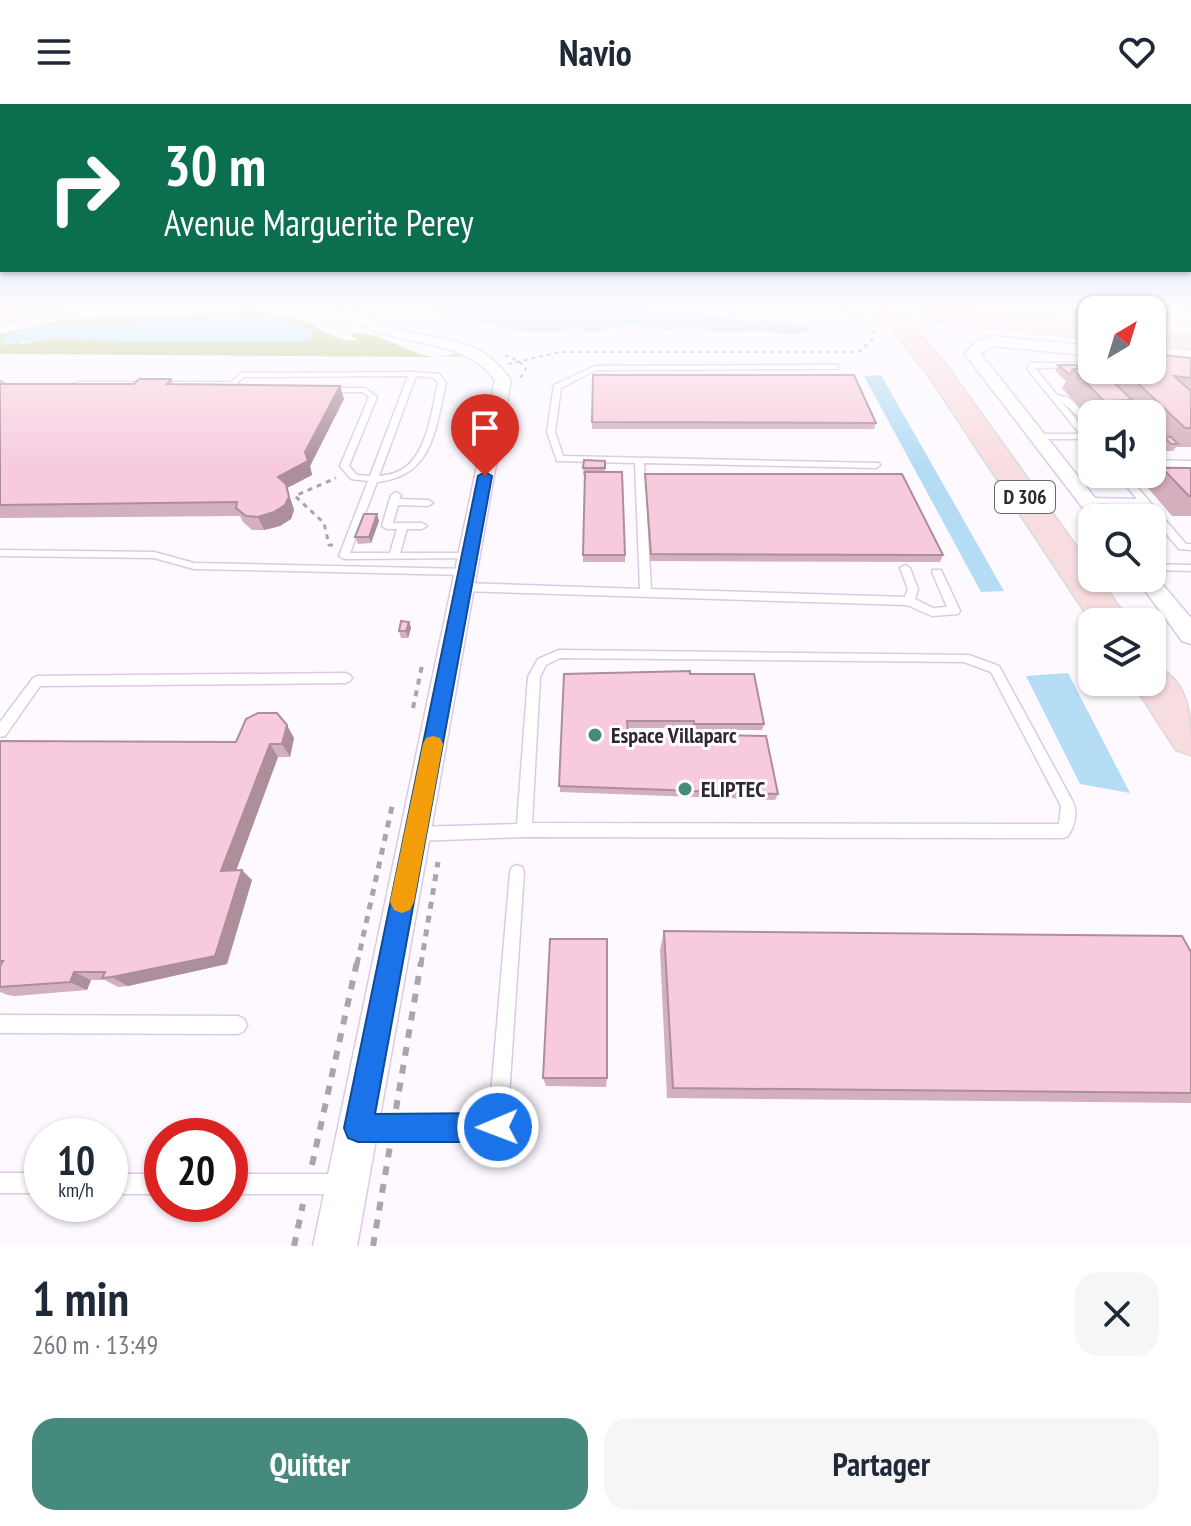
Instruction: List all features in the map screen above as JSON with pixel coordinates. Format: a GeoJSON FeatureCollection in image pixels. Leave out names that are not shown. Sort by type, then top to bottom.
{"type":"FeatureCollection","features":[{"type":"Feature","properties":{"kind":"main road","name":"D 306"},"geometry":{"type":"LineString","coordinates":[[929,360],[1101,608]]}},
{"type":"Feature","properties":{"kind":"main road","name":"D 306"},"geometry":{"type":"LineString","coordinates":[[936,360],[938,371]]}},
{"type":"Feature","properties":{"kind":"main road"},"geometry":{"type":"LineString","coordinates":[[1162,696],[1191,737]]}},
{"type":"Feature","properties":{"kind":"street"},"geometry":{"type":"LineString","coordinates":[[335,1246],[503,380],[496,367],[487,360]]}},
{"type":"Feature","properties":{"kind":"street"},"geometry":{"type":"LineString","coordinates":[[976,360],[1090,504]]}},
{"type":"Feature","properties":{"kind":"street"},"geometry":{"type":"LineString","coordinates":[[1158,592],[1191,635]]}},
{"type":"Feature","properties":{"kind":"lane"},"geometry":{"type":"LineString","coordinates":[[1073,360],[1077,365]]}},
{"type":"Feature","properties":{"kind":"lane"},"geometry":{"type":"LineString","coordinates":[[1077,365],[1033,365],[1031,368],[1078,425]]}},
{"type":"Feature","properties":{"kind":"lane"},"geometry":{"type":"LineString","coordinates":[[835,367],[595,368],[557,387],[551,432],[560,459],[876,465]]}},
{"type":"Feature","properties":{"kind":"lane"},"geometry":{"type":"LineString","coordinates":[[413,374],[344,556],[394,556],[466,571],[646,593],[909,601],[932,612],[954,611],[937,572]]}},
{"type":"Feature","properties":{"kind":"lane"},"geometry":{"type":"LineString","coordinates":[[233,384],[241,375],[436,376],[442,383],[420,461],[400,475],[373,480],[354,477],[348,472],[344,460],[373,397],[365,390],[319,390]]}},
{"type":"Feature","properties":{"kind":"lane"},"geometry":{"type":"LineString","coordinates":[[54,388],[79,384],[233,384],[241,389],[257,390]]}},
{"type":"Feature","properties":{"kind":"lane"},"geometry":{"type":"LineString","coordinates":[[1051,394],[1066,400],[1078,412]]}},
{"type":"Feature","properties":{"kind":"lane"},"geometry":{"type":"LineString","coordinates":[[1036,437],[1078,437]]}},
{"type":"Feature","properties":{"kind":"lane"},"geometry":{"type":"LineString","coordinates":[[639,461],[646,593]]}},
{"type":"Feature","properties":{"kind":"lane"},"geometry":{"type":"LineString","coordinates":[[1166,463],[1191,464]]}},
{"type":"Feature","properties":{"kind":"lane"},"geometry":{"type":"LineString","coordinates":[[1132,488],[1183,547],[1191,547]]}},
{"type":"Feature","properties":{"kind":"lane"},"geometry":{"type":"LineString","coordinates":[[422,526],[387,526],[395,498],[428,503]]}},
{"type":"Feature","properties":{"kind":"lane"},"geometry":{"type":"LineString","coordinates":[[1088,501],[1144,502]]}},
{"type":"Feature","properties":{"kind":"lane"},"geometry":{"type":"LineString","coordinates":[[394,556],[403,526]]}},
{"type":"Feature","properties":{"kind":"lane"},"geometry":{"type":"LineString","coordinates":[[0,553],[154,555],[194,566],[466,571]]}},
{"type":"Feature","properties":{"kind":"lane"},"geometry":{"type":"LineString","coordinates":[[1166,567],[1191,568]]}},
{"type":"Feature","properties":{"kind":"lane"},"geometry":{"type":"LineString","coordinates":[[905,568],[913,589],[909,601]]}},
{"type":"Feature","properties":{"kind":"lane"},"geometry":{"type":"LineString","coordinates":[[415,834],[524,830],[1063,831],[1068,823],[1068,806],[995,669],[965,658],[559,654],[542,662],[534,677],[524,830]]}},
{"type":"Feature","properties":{"kind":"lane"},"geometry":{"type":"LineString","coordinates":[[0,732],[37,681],[346,678]]}},
{"type":"Feature","properties":{"kind":"lane"},"geometry":{"type":"LineString","coordinates":[[358,1128],[498,1127],[517,872]]}},
{"type":"Feature","properties":{"kind":"lane"},"geometry":{"type":"LineString","coordinates":[[0,1024],[238,1025]]}},
{"type":"Feature","properties":{"kind":"lane"},"geometry":{"type":"LineString","coordinates":[[0,1183],[24,1183]]}},
{"type":"Feature","properties":{"kind":"lane"},"geometry":{"type":"LineString","coordinates":[[248,1184],[347,1184]]}},
{"type":"Feature","properties":{"kind":"path"},"geometry":{"type":"LineString","coordinates":[[496,367],[525,360]]}},
{"type":"Feature","properties":{"kind":"path"},"geometry":{"type":"LineString","coordinates":[[348,472],[295,496],[324,523],[329,545],[348,546]]}},
{"type":"Feature","properties":{"kind":"path"},"geometry":{"type":"LineString","coordinates":[[411,720],[426,647]]}},
{"type":"Feature","properties":{"kind":"path"},"geometry":{"type":"LineString","coordinates":[[294,1246],[395,795]]}},
{"type":"Feature","properties":{"kind":"water"},"geometry":{"type":"Polygon","coordinates":[[[881,375],[1004,591],[981,592],[864,376],[881,375]]]}},
{"type":"Feature","properties":{"kind":"water"},"geometry":{"type":"Polygon","coordinates":[[[1068,673],[1130,793],[1080,784],[1026,676],[1068,673]]]}},
{"type":"Feature","properties":{"kind":"building"},"geometry":{"type":"Polygon","coordinates":[[[1166,360],[1191,360],[1191,378],[1174,376],[1191,391],[1191,428],[1185,428],[1166,410],[1166,400],[1156,400],[1139,384],[1166,384],[1166,360]]]}},
{"type":"Feature","properties":{"kind":"building"},"geometry":{"type":"Polygon","coordinates":[[[1058,365],[1076,365],[1078,369],[1073,369],[1070,375],[1058,365]]]}},
{"type":"Feature","properties":{"kind":"building"},"geometry":{"type":"Polygon","coordinates":[[[593,375],[854,375],[876,423],[592,422],[593,375]]]}},
{"type":"Feature","properties":{"kind":"building"},"geometry":{"type":"Polygon","coordinates":[[[139,379],[171,379],[167,384],[340,386],[305,452],[308,461],[278,477],[286,484],[289,497],[285,505],[274,512],[258,517],[246,516],[236,508],[237,502],[0,505],[0,384],[134,384],[139,379]]]}},
{"type":"Feature","properties":{"kind":"building"},"geometry":{"type":"Polygon","coordinates":[[[1088,384],[1115,384],[1132,400],[1103,400],[1088,384]]]}},
{"type":"Feature","properties":{"kind":"building"},"geometry":{"type":"Polygon","coordinates":[[[1166,437],[1171,437],[1178,444],[1171,444],[1166,437]]]}},
{"type":"Feature","properties":{"kind":"building"},"geometry":{"type":"Polygon","coordinates":[[[584,460],[605,461],[605,468],[583,468],[584,460]]]}},
{"type":"Feature","properties":{"kind":"building"},"geometry":{"type":"Polygon","coordinates":[[[1166,468],[1191,468],[1189,496],[1166,472],[1166,468]]]}},
{"type":"Feature","properties":{"kind":"building"},"geometry":{"type":"Polygon","coordinates":[[[585,472],[622,472],[625,555],[583,555],[585,472]]]}},
{"type":"Feature","properties":{"kind":"building"},"geometry":{"type":"Polygon","coordinates":[[[645,474],[902,474],[943,555],[651,554],[645,474]]]}},
{"type":"Feature","properties":{"kind":"building"},"geometry":{"type":"Polygon","coordinates":[[[364,514],[377,514],[369,537],[355,537],[364,514]]]}},
{"type":"Feature","properties":{"kind":"building"},"geometry":{"type":"Polygon","coordinates":[[[401,621],[409,622],[406,631],[399,631],[401,621]]]}},
{"type":"Feature","properties":{"kind":"building","name":"Espace Villaparc"},"geometry":{"type":"Polygon","coordinates":[[[690,671],[690,674],[754,674],[764,724],[627,721],[628,733],[766,736],[778,794],[559,786],[564,674],[690,671]]]}},
{"type":"Feature","properties":{"kind":"building"},"geometry":{"type":"Polygon","coordinates":[[[258,713],[277,713],[287,725],[282,744],[270,744],[221,871],[242,870],[215,956],[112,977],[102,978],[105,972],[74,972],[70,982],[0,987],[0,966],[3,961],[0,961],[0,741],[236,742],[246,719],[258,713]]]}},
{"type":"Feature","properties":{"kind":"building"},"geometry":{"type":"Polygon","coordinates":[[[664,931],[1182,936],[1191,952],[1191,1093],[673,1088],[664,931]]]}},
{"type":"Feature","properties":{"kind":"building"},"geometry":{"type":"Polygon","coordinates":[[[550,939],[607,939],[607,1078],[543,1078],[550,939]]]}},
{"type":"Feature","properties":{"kind":"slow traffic"},"geometry":{"type":"LineString","coordinates":[[402,902],[433,744]]}},
{"type":"Feature","properties":{"kind":"place","name":"Espace Villaparc"},"geometry":{"type":"Point","coordinates":[595,735]}},
{"type":"Feature","properties":{"kind":"place","name":"ELIPTEC"},"geometry":{"type":"Point","coordinates":[685,789]}},
{"type":"Feature","properties":{"kind":"route"},"geometry":{"type":"LineString","coordinates":[[485,476],[358,1128],[498,1127]]}}]}
